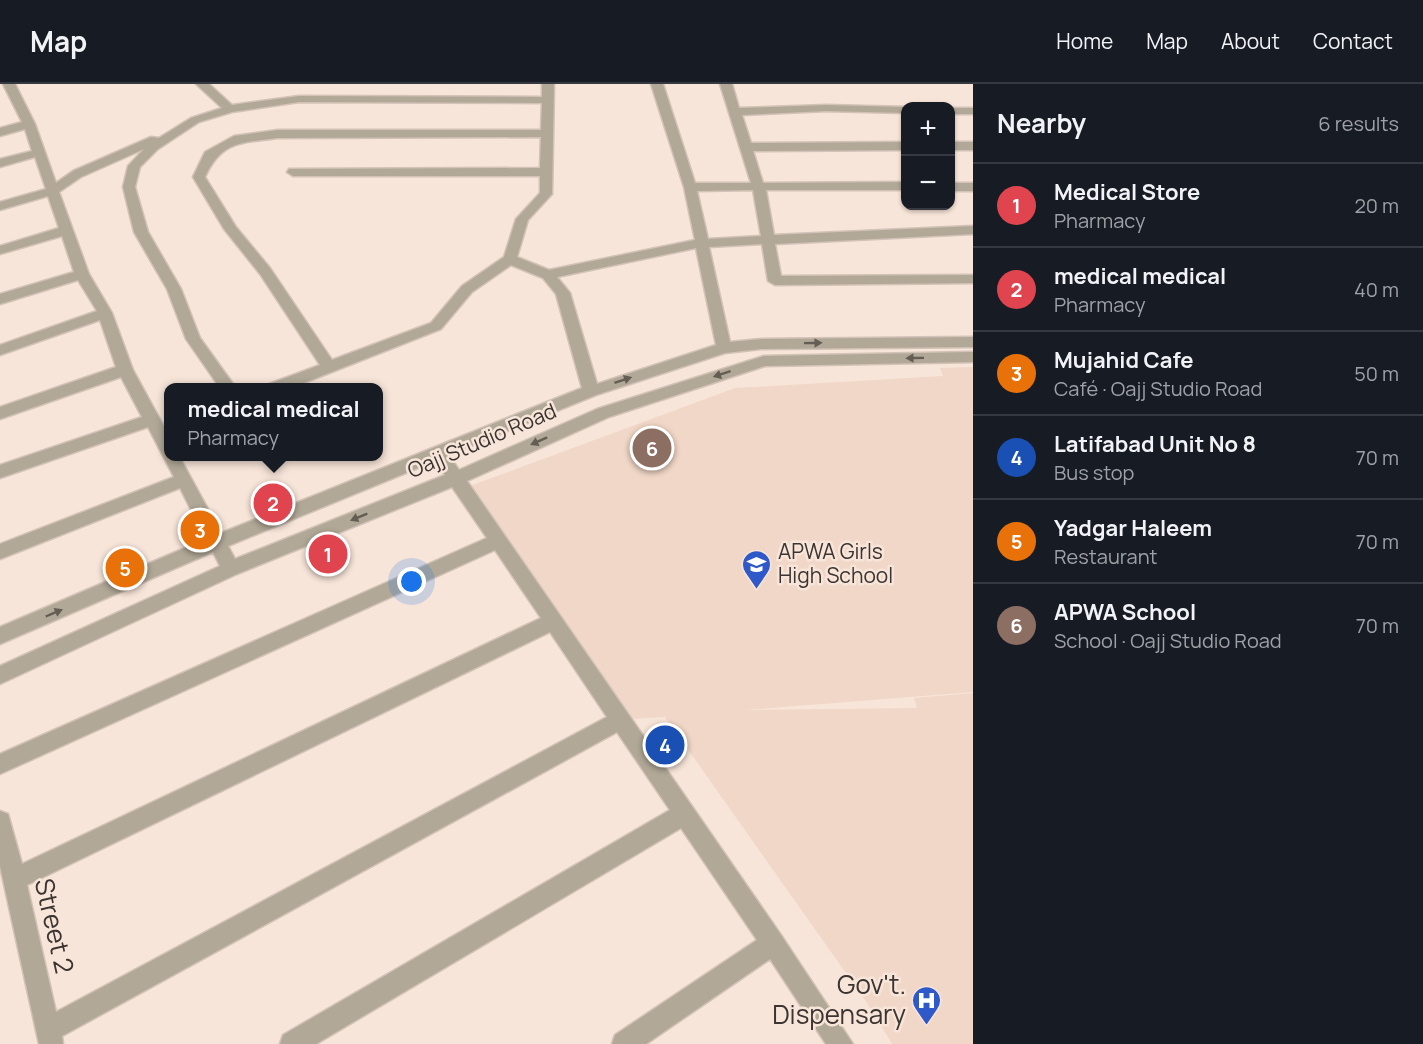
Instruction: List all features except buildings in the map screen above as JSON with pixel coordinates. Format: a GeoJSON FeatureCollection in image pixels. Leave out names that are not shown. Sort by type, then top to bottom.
{"type":"FeatureCollection","features":[{"type":"Feature","properties":{"kind":"street"},"geometry":{"type":"LineString","coordinates":[[0,86],[8,84],[28,124],[82,274],[105,313],[125,370],[164,441]]}},
{"type":"Feature","properties":{"kind":"street"},"geometry":{"type":"LineString","coordinates":[[202,84],[230,109]]}},
{"type":"Feature","properties":{"kind":"street"},"geometry":{"type":"LineString","coordinates":[[285,383],[436,326],[468,290],[510,259],[522,219],[546,194],[548,84]]}},
{"type":"Feature","properties":{"kind":"street"},"geometry":{"type":"LineString","coordinates":[[657,84],[690,188],[723,348]]}},
{"type":"Feature","properties":{"kind":"street"},"geometry":{"type":"LineString","coordinates":[[726,84],[759,189],[766,240],[775,281],[973,279]]}},
{"type":"Feature","properties":{"kind":"street"},"geometry":{"type":"LineString","coordinates":[[226,383],[193,339],[174,289],[141,232],[129,187],[134,166],[154,146],[195,120],[230,109],[299,99],[548,100]]}},
{"type":"Feature","properties":{"kind":"street"},"geometry":{"type":"LineString","coordinates":[[735,112],[826,108],[901,110]]}},
{"type":"Feature","properties":{"kind":"street"},"geometry":{"type":"LineString","coordinates":[[955,111],[973,111]]}},
{"type":"Feature","properties":{"kind":"street"},"geometry":{"type":"LineString","coordinates":[[0,132],[28,124]]}},
{"type":"Feature","properties":{"kind":"street"},"geometry":{"type":"LineString","coordinates":[[0,206],[53,191],[77,174],[175,133]]}},
{"type":"Feature","properties":{"kind":"street"},"geometry":{"type":"LineString","coordinates":[[329,367],[265,271],[231,229],[200,177],[209,155],[234,140],[278,134],[547,133]]}},
{"type":"Feature","properties":{"kind":"street"},"geometry":{"type":"LineString","coordinates":[[744,147],[901,146]]}},
{"type":"Feature","properties":{"kind":"street"},"geometry":{"type":"LineString","coordinates":[[955,146],[973,146]]}},
{"type":"Feature","properties":{"kind":"street"},"geometry":{"type":"LineString","coordinates":[[0,163],[37,153]]}},
{"type":"Feature","properties":{"kind":"street"},"geometry":{"type":"LineString","coordinates":[[293,172],[546,172]]}},
{"type":"Feature","properties":{"kind":"street"},"geometry":{"type":"LineString","coordinates":[[690,188],[901,186]]}},
{"type":"Feature","properties":{"kind":"street"},"geometry":{"type":"LineString","coordinates":[[955,187],[973,187]]}},
{"type":"Feature","properties":{"kind":"street"},"geometry":{"type":"LineString","coordinates":[[0,250],[68,230]]}},
{"type":"Feature","properties":{"kind":"street"},"geometry":{"type":"LineString","coordinates":[[548,275],[616,259],[702,243],[973,230]]}},
{"type":"Feature","properties":{"kind":"street"},"geometry":{"type":"LineString","coordinates":[[510,259],[548,275],[563,292],[591,391]]}},
{"type":"Feature","properties":{"kind":"street"},"geometry":{"type":"LineString","coordinates":[[0,299],[82,274]]}},
{"type":"Feature","properties":{"kind":"street"},"geometry":{"type":"LineString","coordinates":[[0,350],[105,313]]}},
{"type":"Feature","properties":{"kind":"street","name":"Oajj Studio Road"},"geometry":{"type":"LineString","coordinates":[[0,636],[218,542],[591,391],[723,348],[761,344],[973,342]]}},
{"type":"Feature","properties":{"kind":"street","name":"Oajj Studio Road"},"geometry":{"type":"LineString","coordinates":[[0,675],[231,569],[456,478],[603,413],[764,361],[973,357]]}},
{"type":"Feature","properties":{"kind":"street"},"geometry":{"type":"LineString","coordinates":[[0,413],[125,370]]}},
{"type":"Feature","properties":{"kind":"street"},"geometry":{"type":"LineString","coordinates":[[0,472],[153,419]]}},
{"type":"Feature","properties":{"kind":"street"},"geometry":{"type":"LineString","coordinates":[[438,452],[841,1044]]}},
{"type":"Feature","properties":{"kind":"street"},"geometry":{"type":"LineString","coordinates":[[174,461],[231,569]]}},
{"type":"Feature","properties":{"kind":"street"},"geometry":{"type":"LineString","coordinates":[[0,552],[183,480]]}},
{"type":"Feature","properties":{"kind":"street"},"geometry":{"type":"LineString","coordinates":[[0,764],[499,540]]}},
{"type":"Feature","properties":{"kind":"street"},"geometry":{"type":"LineString","coordinates":[[15,879],[554,621]]}},
{"type":"Feature","properties":{"kind":"street"},"geometry":{"type":"LineString","coordinates":[[49,1037],[620,720]]}},
{"type":"Feature","properties":{"kind":"street"},"geometry":{"type":"LineString","coordinates":[[292,1044],[684,814]]}},
{"type":"Feature","properties":{"kind":"street","name":"Street 2"},"geometry":{"type":"LineString","coordinates":[[0,822],[15,879],[49,1037]]}},
{"type":"Feature","properties":{"kind":"street"},"geometry":{"type":"LineString","coordinates":[[624,1044],[773,943]]}},
{"type":"Feature","properties":{"kind":"shaded area","name":"APWA Girls High School"},"geometry":{"type":"Polygon","coordinates":[[[973,367],[973,692],[745,710],[917,708],[914,698],[973,693],[973,1044],[892,1044],[867,1003],[665,717],[630,719],[470,486],[735,388],[943,376],[940,368],[973,367]]]}},
{"type":"Feature","properties":{"kind":"place","name":"APWA School"},"geometry":{"type":"Point","coordinates":[652,448]}},
{"type":"Feature","properties":{"kind":"place","name":"medical medical"},"geometry":{"type":"Point","coordinates":[273,503]}},
{"type":"Feature","properties":{"kind":"place","name":"Mujahid Cafe"},"geometry":{"type":"Point","coordinates":[200,530]}},
{"type":"Feature","properties":{"kind":"place","name":"Medical Store"},"geometry":{"type":"Point","coordinates":[328,554]}},
{"type":"Feature","properties":{"kind":"place","name":"Yadgar Haleem"},"geometry":{"type":"Point","coordinates":[125,568]}},
{"type":"Feature","properties":{"kind":"place","name":"APWA Girls High School"},"geometry":{"type":"Point","coordinates":[757,590]}},
{"type":"Feature","properties":{"kind":"place","name":"Latifabad Unit No 8"},"geometry":{"type":"Point","coordinates":[665,745]}},
{"type":"Feature","properties":{"kind":"place","name":"Gov't. Dispensary"},"geometry":{"type":"Point","coordinates":[927,1026]}}]}
